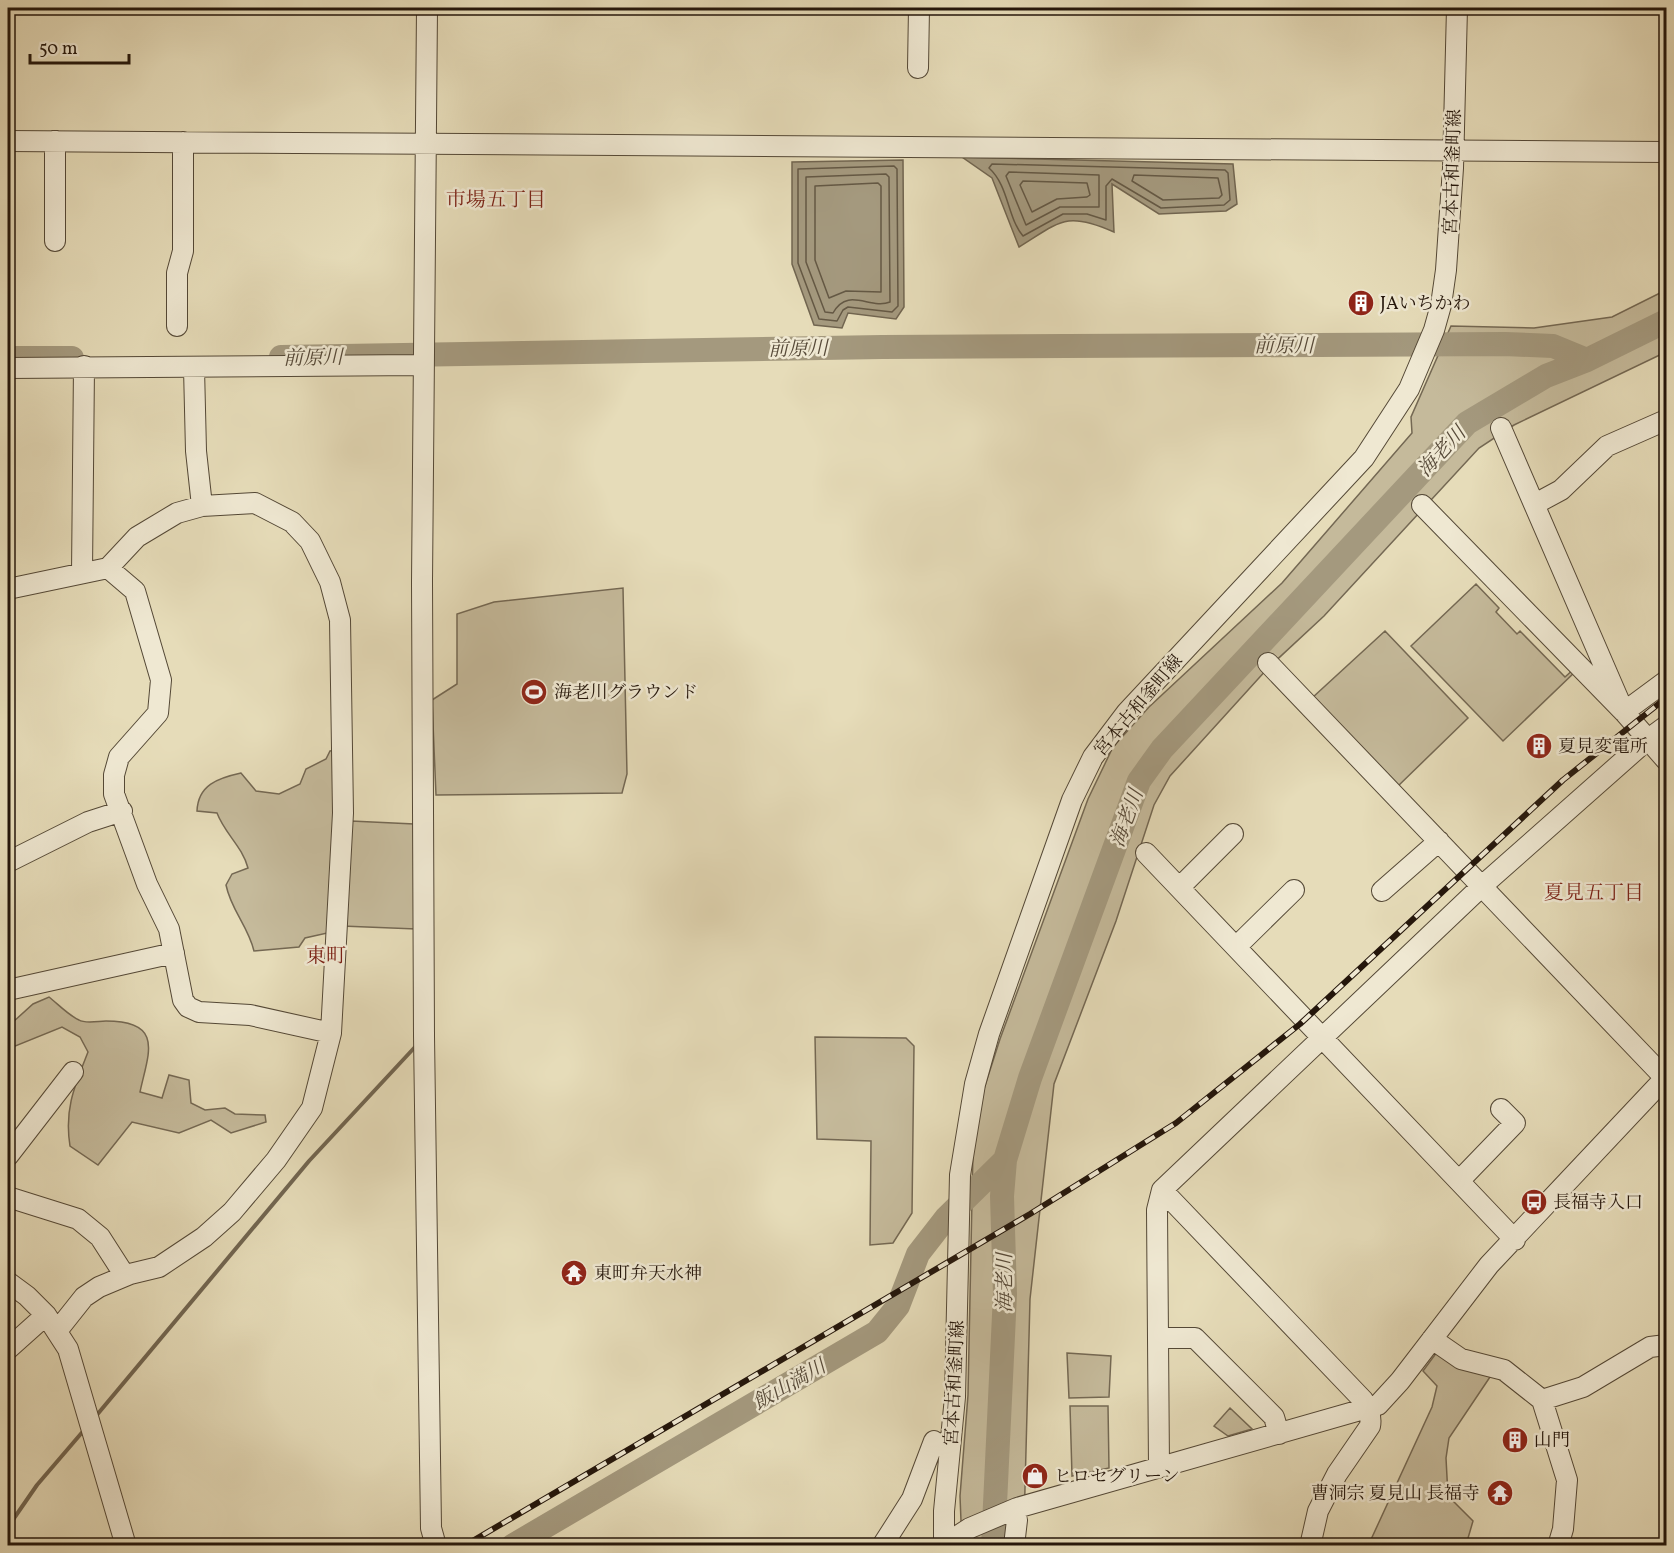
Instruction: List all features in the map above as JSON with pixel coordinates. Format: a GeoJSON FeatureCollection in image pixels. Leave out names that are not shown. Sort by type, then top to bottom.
{"type":"FeatureCollection","features":[{"type":"Feature","properties":{"kind":"street"},"geometry":{"type":"LineString","coordinates":[[427,8],[422,356],[424,1036],[431,1528],[436,1545]]}},
{"type":"Feature","properties":{"kind":"street"},"geometry":{"type":"LineString","coordinates":[[918,68],[919,8]]}},
{"type":"Feature","properties":{"kind":"street","name":"宮本古和釜町線"},"geometry":{"type":"LineString","coordinates":[[943,1545],[955,1397],[959,1195],[975,1084],[989,1034],[1072,800],[1093,757],[1127,712],[1364,458],[1398,408],[1428,344],[1441,305],[1446,270],[1454,150],[1457,8]]}},
{"type":"Feature","properties":{"kind":"street"},"geometry":{"type":"LineString","coordinates":[[8,141],[916,149],[1666,152]]}},
{"type":"Feature","properties":{"kind":"street"},"geometry":{"type":"LineString","coordinates":[[55,141],[55,241]]}},
{"type":"Feature","properties":{"kind":"street"},"geometry":{"type":"LineString","coordinates":[[177,326],[177,273],[183,251],[183,142]]}},
{"type":"Feature","properties":{"kind":"street"},"geometry":{"type":"LineString","coordinates":[[8,368],[84,366],[194,368],[422,356]]}},
{"type":"Feature","properties":{"kind":"street"},"geometry":{"type":"LineString","coordinates":[[82,573],[84,366]]}},
{"type":"Feature","properties":{"kind":"street"},"geometry":{"type":"LineString","coordinates":[[194,368],[196,451],[202,506]]}},
{"type":"Feature","properties":{"kind":"street"},"geometry":{"type":"LineString","coordinates":[[1535,504],[1561,490],[1607,446],[1666,420]]}},
{"type":"Feature","properties":{"kind":"street"},"geometry":{"type":"LineString","coordinates":[[1501,428],[1624,712]]}},
{"type":"Feature","properties":{"kind":"street"},"geometry":{"type":"LineString","coordinates":[[8,589],[108,568],[137,537],[177,513],[202,506],[255,503],[292,522],[310,541],[320,560],[330,582],[340,620],[344,813],[332,1033],[312,1108],[276,1160],[232,1212],[204,1237],[159,1267],[125,1276],[99,1287],[52,1323],[8,1349]]}},
{"type":"Feature","properties":{"kind":"street"},"geometry":{"type":"LineString","coordinates":[[1422,505],[1624,712],[1666,760]]}},
{"type":"Feature","properties":{"kind":"street"},"geometry":{"type":"LineString","coordinates":[[108,568],[135,591],[161,680],[158,713],[119,757],[114,775],[114,794],[147,884],[169,929],[183,1000],[188,1007],[199,1012],[250,1016],[332,1033]]}},
{"type":"Feature","properties":{"kind":"street"},"geometry":{"type":"LineString","coordinates":[[943,1545],[982,1522],[1013,1515],[1159,1467],[1378,1405],[1392,1391],[1477,1279],[1666,1078],[1268,663]]}},
{"type":"Feature","properties":{"kind":"street"},"geometry":{"type":"LineString","coordinates":[[1624,712],[1666,681]]}},
{"type":"Feature","properties":{"kind":"street"},"geometry":{"type":"LineString","coordinates":[[1159,1467],[1157,1210],[1162,1190],[1482,886],[1647,740],[1666,726]]}},
{"type":"Feature","properties":{"kind":"street"},"geometry":{"type":"LineString","coordinates":[[8,862],[88,822],[122,811]]}},
{"type":"Feature","properties":{"kind":"street"},"geometry":{"type":"LineString","coordinates":[[1180,887],[1233,834]]}},
{"type":"Feature","properties":{"kind":"street"},"geometry":{"type":"LineString","coordinates":[[1382,891],[1438,841]]}},
{"type":"Feature","properties":{"kind":"street"},"geometry":{"type":"LineString","coordinates":[[1146,853],[1323,1036],[1515,1240]]}},
{"type":"Feature","properties":{"kind":"street"},"geometry":{"type":"LineString","coordinates":[[1237,946],[1294,890]]}},
{"type":"Feature","properties":{"kind":"street"},"geometry":{"type":"LineString","coordinates":[[8,990],[174,953]]}},
{"type":"Feature","properties":{"kind":"street"},"geometry":{"type":"LineString","coordinates":[[8,1156],[73,1072]]}},
{"type":"Feature","properties":{"kind":"street"},"geometry":{"type":"LineString","coordinates":[[1459,1180],[1515,1123],[1501,1109]]}},
{"type":"Feature","properties":{"kind":"street"},"geometry":{"type":"LineString","coordinates":[[1162,1190],[1363,1400],[1368,1409],[1371,1419],[1370,1426],[1337,1474],[1318,1511],[1310,1545]]}},
{"type":"Feature","properties":{"kind":"street"},"geometry":{"type":"LineString","coordinates":[[8,1197],[78,1219],[100,1237],[125,1276]]}},
{"type":"Feature","properties":{"kind":"street"},"geometry":{"type":"LineString","coordinates":[[8,1282],[27,1296],[52,1323],[68,1349],[126,1545]]}},
{"type":"Feature","properties":{"kind":"street"},"geometry":{"type":"LineString","coordinates":[[1158,1338],[1196,1338],[1274,1417],[1279,1434]]}},
{"type":"Feature","properties":{"kind":"street"},"geometry":{"type":"LineString","coordinates":[[1432,1339],[1461,1359],[1504,1370],[1542,1400],[1567,1480],[1563,1530],[1558,1545]]}},
{"type":"Feature","properties":{"kind":"street"},"geometry":{"type":"LineString","coordinates":[[1542,1400],[1583,1387],[1650,1347],[1666,1345]]}},
{"type":"Feature","properties":{"kind":"street"},"geometry":{"type":"LineString","coordinates":[[882,1545],[912,1499],[934,1441]]}},
{"type":"Feature","properties":{"kind":"street"},"geometry":{"type":"LineString","coordinates":[[1013,1515],[1014,1545]]}},
{"type":"Feature","properties":{"kind":"shaded area"},"geometry":{"type":"Polygon","coordinates":[[[1666,290],[1666,352],[1514,425],[1479,448],[1324,616],[1268,668],[1170,776],[1154,805],[1116,921],[1054,1084],[1030,1299],[1024,1526],[978,1545],[962,1546],[960,1496],[968,1395],[973,1150],[983,1092],[1000,1039],[1088,799],[1113,747],[1149,707],[1282,583],[1412,433],[1411,417],[1451,326],[1534,328],[1612,317],[1666,290]]]}},
{"type":"Feature","properties":{"kind":"shaded area"},"geometry":{"type":"Polygon","coordinates":[[[1476,584],[1499,608],[1496,612],[1517,634],[1520,631],[1565,677],[1575,668],[1577,670],[1503,741],[1411,646],[1476,584]]]}},
{"type":"Feature","properties":{"kind":"shaded area","name":"海老川グラウンド"},"geometry":{"type":"Polygon","coordinates":[[[623,588],[627,774],[622,793],[436,795],[432,700],[457,684],[457,614],[494,602],[623,588]]]}},
{"type":"Feature","properties":{"kind":"shaded area"},"geometry":{"type":"Polygon","coordinates":[[[1385,631],[1468,718],[1396,788],[1312,698],[1385,631]]]}},
{"type":"Feature","properties":{"kind":"shaded area"},"geometry":{"type":"Polygon","coordinates":[[[337,750],[332,932],[305,938],[299,947],[254,951],[226,885],[232,874],[248,868],[245,860],[217,813],[197,811],[198,802],[205,789],[211,784],[241,773],[256,791],[279,794],[300,784],[306,769],[326,759],[330,751],[337,750]]]}},
{"type":"Feature","properties":{"kind":"shaded area"},"geometry":{"type":"Polygon","coordinates":[[[351,821],[414,824],[416,929],[342,926],[351,821]]]}},
{"type":"Feature","properties":{"kind":"shaded area"},"geometry":{"type":"Polygon","coordinates":[[[49,997],[82,1021],[125,1022],[145,1033],[148,1053],[140,1092],[162,1098],[169,1075],[189,1080],[191,1103],[205,1110],[225,1108],[235,1114],[265,1115],[266,1122],[231,1133],[211,1120],[179,1133],[132,1122],[98,1165],[70,1146],[68,1120],[72,1098],[88,1052],[80,1037],[62,1027],[8,1049],[8,1020],[13,1022],[33,1004],[49,997]]]}},
{"type":"Feature","properties":{"kind":"shaded area"},"geometry":{"type":"Polygon","coordinates":[[[815,1037],[906,1038],[914,1046],[912,1213],[893,1243],[870,1245],[871,1141],[817,1139],[815,1037]]]}},
{"type":"Feature","properties":{"kind":"shaded area"},"geometry":{"type":"Polygon","coordinates":[[[1437,1352],[1492,1374],[1449,1438],[1446,1458],[1448,1496],[1473,1521],[1466,1545],[1368,1546],[1432,1407],[1437,1386],[1423,1371],[1437,1352]]]}},
{"type":"Feature","properties":{"kind":"shaded area"},"geometry":{"type":"Polygon","coordinates":[[[1067,1353],[1111,1356],[1109,1397],[1069,1398],[1067,1353]]]}},
{"type":"Feature","properties":{"kind":"shaded area"},"geometry":{"type":"Polygon","coordinates":[[[1070,1406],[1108,1406],[1109,1468],[1072,1476],[1070,1406]]]}},
{"type":"Feature","properties":{"kind":"shaded area"},"geometry":{"type":"Polygon","coordinates":[[[1230,1408],[1252,1429],[1228,1436],[1214,1426],[1230,1408]]]}},
{"type":"Feature","properties":{"kind":"water"},"geometry":{"type":"Polygon","coordinates":[[[962,157],[1233,164],[1237,204],[1226,211],[1159,214],[1112,184],[1114,232],[1085,222],[1064,222],[1019,247],[992,178],[962,157]]]}},
{"type":"Feature","properties":{"kind":"water"},"geometry":{"type":"Polygon","coordinates":[[[903,160],[904,307],[896,319],[848,313],[842,328],[814,325],[792,264],[792,162],[903,160]]]}},
{"type":"Feature","properties":{"kind":"waterway","name":"海老川"},"geometry":{"type":"LineString","coordinates":[[993,1546],[1005,1294],[1002,1196],[1005,1160],[1030,1078],[1139,781],[1162,749],[1467,423],[1546,376],[1587,360],[1666,321]]}},
{"type":"Feature","properties":{"kind":"waterway","name":"前原川"},"geometry":{"type":"LineString","coordinates":[[281,357],[882,347],[1505,344],[1553,346],[1587,360]]}},
{"type":"Feature","properties":{"kind":"waterway","name":"前原川"},"geometry":{"type":"LineString","coordinates":[[8,358],[72,358]]}},
{"type":"Feature","properties":{"kind":"waterway"},"geometry":{"type":"LineString","coordinates":[[96,1416],[309,1161],[415,1047]]}},
{"type":"Feature","properties":{"kind":"waterway","name":"飯山満川"},"geometry":{"type":"LineString","coordinates":[[512,1546],[877,1332],[898,1306],[918,1254],[946,1218],[1005,1160]]}},
{"type":"Feature","properties":{"kind":"waterway"},"geometry":{"type":"LineString","coordinates":[[8,1527],[37,1485],[85,1429]]}},
{"type":"Feature","properties":{"kind":"railway"},"geometry":{"type":"LineString","coordinates":[[464,1546],[1030,1214],[1176,1123],[1300,1024],[1563,780],[1666,698]]}},
{"type":"Feature","properties":{"kind":"place","name":"JAいちかわ"},"geometry":{"type":"Point","coordinates":[1361,303]}},
{"type":"Feature","properties":{"kind":"place","name":"海老川グラウンド"},"geometry":{"type":"Point","coordinates":[534,692]}},
{"type":"Feature","properties":{"kind":"place","name":"夏見変電所"},"geometry":{"type":"Point","coordinates":[1539,746]}},
{"type":"Feature","properties":{"kind":"place","name":"長福寺入口"},"geometry":{"type":"Point","coordinates":[1534,1202]}},
{"type":"Feature","properties":{"kind":"place","name":"東町弁天水神"},"geometry":{"type":"Point","coordinates":[574,1273]}},
{"type":"Feature","properties":{"kind":"place","name":"山門"},"geometry":{"type":"Point","coordinates":[1515,1440]}},
{"type":"Feature","properties":{"kind":"place","name":"ヒロセグリーン"},"geometry":{"type":"Point","coordinates":[1035,1476]}},
{"type":"Feature","properties":{"kind":"place","name":"曹洞宗 夏見山 長福寺"},"geometry":{"type":"Point","coordinates":[1500,1493]}},
{"type":"Feature","properties":{"kind":"district","name":"市場五丁目"},"geometry":{"type":"Point","coordinates":[496,199]}},
{"type":"Feature","properties":{"kind":"district","name":"夏見五丁目"},"geometry":{"type":"Point","coordinates":[1594,892]}},
{"type":"Feature","properties":{"kind":"district","name":"東町"},"geometry":{"type":"Point","coordinates":[326,955]}}]}
